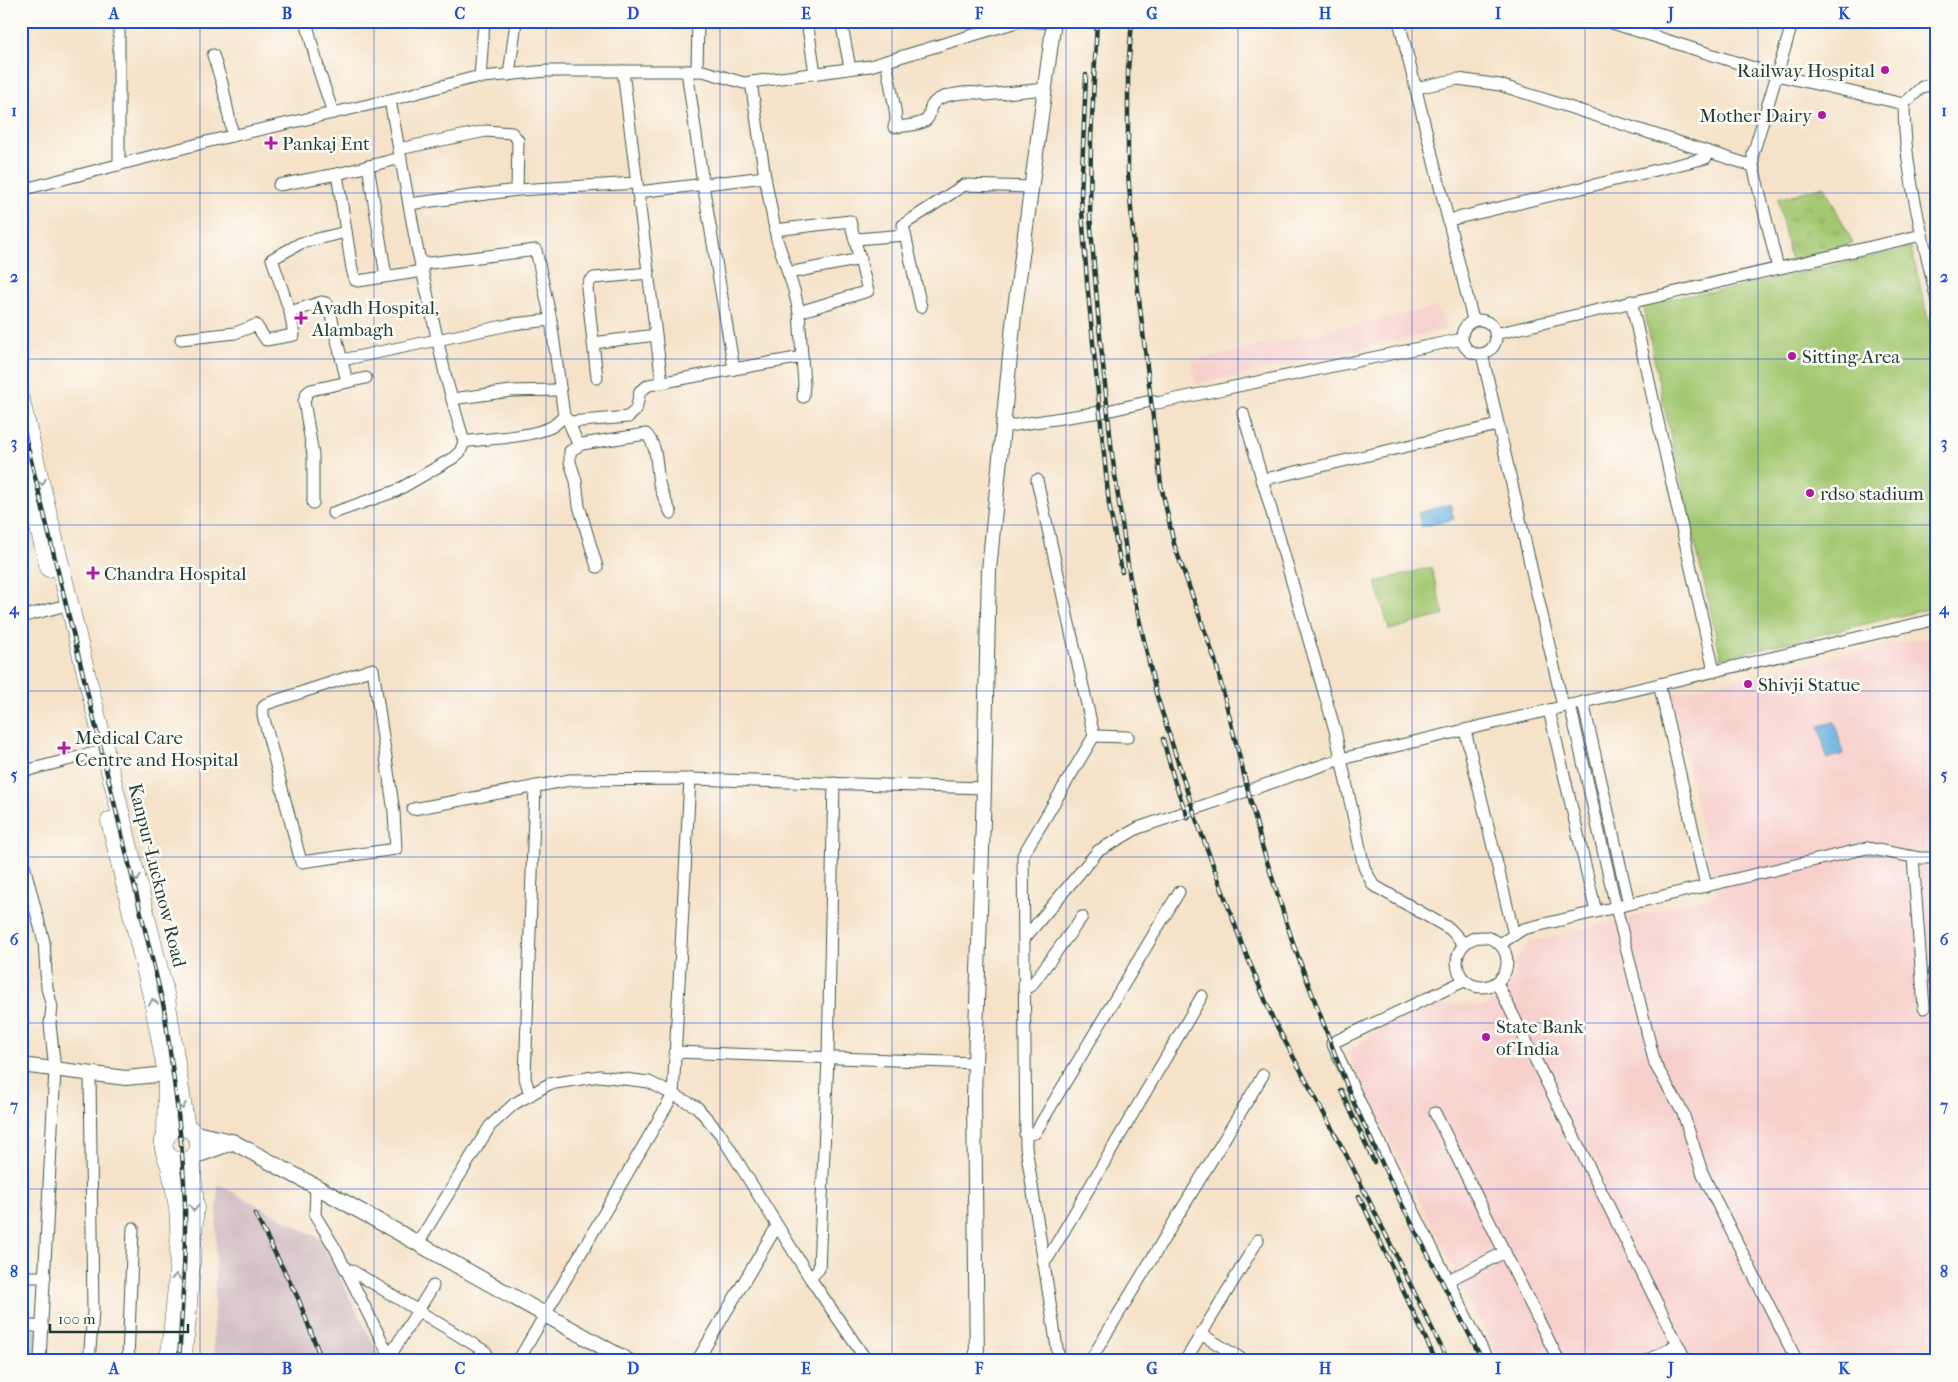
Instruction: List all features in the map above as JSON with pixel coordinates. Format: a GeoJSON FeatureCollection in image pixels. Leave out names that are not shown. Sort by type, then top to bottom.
{"type":"FeatureCollection","features":[{"type":"Feature","properties":{"kind":"main road","name":"Kanpur-Lucknow Road"},"geometry":{"type":"LineString","coordinates":[[21,401],[84,665],[125,857],[167,1074],[166,1137]]}},
{"type":"Feature","properties":{"kind":"main road","name":"Kanpur-Lucknow Road"},"geometry":{"type":"LineString","coordinates":[[21,456],[94,753],[166,998],[190,1130]]}},
{"type":"Feature","properties":{"kind":"main road"},"geometry":{"type":"LineString","coordinates":[[169,1361],[174,1312],[179,1220],[174,1186],[164,1148],[166,1137],[172,1130],[190,1130],[233,1142],[628,1361]]}},
{"type":"Feature","properties":{"kind":"main road"},"geometry":{"type":"LineString","coordinates":[[182,1361],[195,1206],[193,1158],[199,1144],[190,1130]]}},
{"type":"Feature","properties":{"kind":"main road"},"geometry":{"type":"LineString","coordinates":[[167,1155],[175,1162],[180,1162],[233,1142]]}},
{"type":"Feature","properties":{"kind":"street"},"geometry":{"type":"LineString","coordinates":[[119,21],[119,165]]}},
{"type":"Feature","properties":{"kind":"street"},"geometry":{"type":"LineString","coordinates":[[306,21],[332,113]]}},
{"type":"Feature","properties":{"kind":"street"},"geometry":{"type":"LineString","coordinates":[[480,78],[484,21]]}},
{"type":"Feature","properties":{"kind":"street"},"geometry":{"type":"LineString","coordinates":[[510,75],[516,21]]}},
{"type":"Feature","properties":{"kind":"street"},"geometry":{"type":"LineString","coordinates":[[698,21],[692,71],[703,184],[734,369]]}},
{"type":"Feature","properties":{"kind":"street"},"geometry":{"type":"LineString","coordinates":[[807,21],[815,73]]}},
{"type":"Feature","properties":{"kind":"street"},"geometry":{"type":"LineString","coordinates":[[841,21],[850,68]]}},
{"type":"Feature","properties":{"kind":"street"},"geometry":{"type":"LineString","coordinates":[[21,190],[233,136],[480,78],[547,71],[703,71],[744,82],[751,82],[870,66],[994,25],[1020,21]]}},
{"type":"Feature","properties":{"kind":"street"},"geometry":{"type":"LineString","coordinates":[[977,1361],[975,1063],[989,570],[1014,314],[1054,22],[1025,21]]}},
{"type":"Feature","properties":{"kind":"street"},"geometry":{"type":"LineString","coordinates":[[1399,21],[1474,320]]}},
{"type":"Feature","properties":{"kind":"street"},"geometry":{"type":"LineString","coordinates":[[1606,21],[1627,24],[1776,75],[1904,104]]}},
{"type":"Feature","properties":{"kind":"street"},"geometry":{"type":"LineString","coordinates":[[1778,268],[1753,166],[1753,154],[1776,75],[1788,22]]}},
{"type":"Feature","properties":{"kind":"street"},"geometry":{"type":"LineString","coordinates":[[213,55],[222,83],[233,136]]}},
{"type":"Feature","properties":{"kind":"street"},"geometry":{"type":"LineString","coordinates":[[886,61],[895,109],[896,120],[894,127],[925,121],[930,116],[931,106],[936,101],[948,96],[963,93],[978,92],[986,95],[1045,89]]}},
{"type":"Feature","properties":{"kind":"street"},"geometry":{"type":"LineString","coordinates":[[623,71],[662,383]]}},
{"type":"Feature","properties":{"kind":"street"},"geometry":{"type":"LineString","coordinates":[[1416,88],[1458,79],[1500,86],[1753,166]]}},
{"type":"Feature","properties":{"kind":"street"},"geometry":{"type":"LineString","coordinates":[[751,82],[775,230],[799,312],[804,384],[803,397]]}},
{"type":"Feature","properties":{"kind":"street"},"geometry":{"type":"LineString","coordinates":[[1937,83],[1922,87],[1904,104],[1904,126],[1913,190],[1922,235],[1932,256],[1937,301]]}},
{"type":"Feature","properties":{"kind":"street"},"geometry":{"type":"LineString","coordinates":[[333,513],[396,491],[453,458],[460,452],[464,442],[452,399],[422,267],[390,100]]}},
{"type":"Feature","properties":{"kind":"street"},"geometry":{"type":"LineString","coordinates":[[279,185],[368,166],[400,154],[486,131],[512,133],[518,140],[517,190]]}},
{"type":"Feature","properties":{"kind":"street"},"geometry":{"type":"LineString","coordinates":[[1448,220],[1706,158],[1708,152]]}},
{"type":"Feature","properties":{"kind":"street"},"geometry":{"type":"LineString","coordinates":[[368,166],[386,276]]}},
{"type":"Feature","properties":{"kind":"street"},"geometry":{"type":"LineString","coordinates":[[337,174],[355,280],[386,276],[422,267],[536,250],[551,320],[567,419],[579,445]]}},
{"type":"Feature","properties":{"kind":"street"},"geometry":{"type":"LineString","coordinates":[[409,204],[517,190],[638,188],[703,184],[765,177]]}},
{"type":"Feature","properties":{"kind":"street"},"geometry":{"type":"LineString","coordinates":[[921,307],[903,225],[964,185],[1031,187]]}},
{"type":"Feature","properties":{"kind":"street"},"geometry":{"type":"LineString","coordinates":[[775,230],[850,222],[856,239],[868,291],[799,312]]}},
{"type":"Feature","properties":{"kind":"street"},"geometry":{"type":"LineString","coordinates":[[181,339],[235,333],[256,325],[266,340],[294,335],[290,312],[272,259],[302,243],[346,232]]}},
{"type":"Feature","properties":{"kind":"street"},"geometry":{"type":"LineString","coordinates":[[856,239],[905,235]]}},
{"type":"Feature","properties":{"kind":"street"},"geometry":{"type":"LineString","coordinates":[[1495,334],[1922,235]]}},
{"type":"Feature","properties":{"kind":"street"},"geometry":{"type":"LineString","coordinates":[[788,273],[861,259]]}},
{"type":"Feature","properties":{"kind":"street"},"geometry":{"type":"LineString","coordinates":[[597,378],[587,288],[589,282],[594,278],[649,273]]}},
{"type":"Feature","properties":{"kind":"street"},"geometry":{"type":"LineString","coordinates":[[1631,301],[1714,671]]}},
{"type":"Feature","properties":{"kind":"street"},"geometry":{"type":"LineString","coordinates":[[290,312],[326,302],[329,307],[347,382]]}},
{"type":"Feature","properties":{"kind":"street"},"geometry":{"type":"LineString","coordinates":[[342,360],[513,324],[551,320]]}},
{"type":"Feature","properties":{"kind":"street"},"geometry":{"type":"LineString","coordinates":[[1474,320],[1484,320],[1492,325],[1495,334],[1496,340],[1493,347],[1482,354],[1474,354],[1468,351],[1462,338],[1464,328],[1474,320]]}},
{"type":"Feature","properties":{"kind":"street"},"geometry":{"type":"LineString","coordinates":[[593,343],[656,334]]}},
{"type":"Feature","properties":{"kind":"street"},"geometry":{"type":"LineString","coordinates":[[1003,427],[1107,411],[1151,401],[1157,403],[1462,338]]}},
{"type":"Feature","properties":{"kind":"street"},"geometry":{"type":"LineString","coordinates":[[1482,354],[1566,706],[1655,1064],[1683,1113],[1708,1185],[1797,1361]]}},
{"type":"Feature","properties":{"kind":"street"},"geometry":{"type":"LineString","coordinates":[[464,442],[532,433],[549,428],[567,419],[628,417],[636,410],[640,391],[649,385],[802,357]]}},
{"type":"Feature","properties":{"kind":"street"},"geometry":{"type":"LineString","coordinates":[[314,504],[313,455],[304,401],[307,393],[311,390],[366,378]]}},
{"type":"Feature","properties":{"kind":"street"},"geometry":{"type":"LineString","coordinates":[[452,399],[511,391],[556,390]]}},
{"type":"Feature","properties":{"kind":"street"},"geometry":{"type":"LineString","coordinates":[[1243,413],[1335,730],[1364,867],[1373,885],[1450,929],[1464,944]]}},
{"type":"Feature","properties":{"kind":"street"},"geometry":{"type":"LineString","coordinates":[[1261,480],[1498,425]]}},
{"type":"Feature","properties":{"kind":"street"},"geometry":{"type":"LineString","coordinates":[[596,566],[579,506],[576,481],[570,462],[570,451],[579,445],[646,434],[652,441],[659,484],[671,513]]}},
{"type":"Feature","properties":{"kind":"street"},"geometry":{"type":"LineString","coordinates":[[1037,480],[1094,736],[1023,855],[1025,1135],[1059,1361]]}},
{"type":"Feature","properties":{"kind":"street"},"geometry":{"type":"LineString","coordinates":[[21,617],[59,607]]}},
{"type":"Feature","properties":{"kind":"street"},"geometry":{"type":"LineString","coordinates":[[1024,939],[1098,851],[1138,828],[1341,759],[1937,619]]}},
{"type":"Feature","properties":{"kind":"street"},"geometry":{"type":"LineString","coordinates":[[373,669],[394,812],[396,849],[302,862],[263,715],[263,708],[266,704],[373,669]]}},
{"type":"Feature","properties":{"kind":"street"},"geometry":{"type":"LineString","coordinates":[[1659,684],[1706,886]]}},
{"type":"Feature","properties":{"kind":"street"},"geometry":{"type":"LineString","coordinates":[[1582,702],[1629,904]]}},
{"type":"Feature","properties":{"kind":"street"},"geometry":{"type":"LineString","coordinates":[[1549,710],[1596,912]]}},
{"type":"Feature","properties":{"kind":"street"},"geometry":{"type":"LineString","coordinates":[[1465,730],[1514,935]]}},
{"type":"Feature","properties":{"kind":"street"},"geometry":{"type":"LineString","coordinates":[[1094,736],[1128,737]]}},
{"type":"Feature","properties":{"kind":"street"},"geometry":{"type":"LineString","coordinates":[[21,772],[94,753]]}},
{"type":"Feature","properties":{"kind":"street"},"geometry":{"type":"LineString","coordinates":[[413,808],[570,780],[690,779],[984,788]]}},
{"type":"Feature","properties":{"kind":"street"},"geometry":{"type":"LineString","coordinates":[[518,1361],[673,1095],[690,779]]}},
{"type":"Feature","properties":{"kind":"street"},"geometry":{"type":"LineString","coordinates":[[810,1278],[819,1269],[828,1058],[834,784]]}},
{"type":"Feature","properties":{"kind":"street"},"geometry":{"type":"LineString","coordinates":[[530,1095],[525,1078],[535,786]]}},
{"type":"Feature","properties":{"kind":"street"},"geometry":{"type":"LineString","coordinates":[[1500,944],[1523,929],[1867,848],[1913,857],[1937,858]]}},
{"type":"Feature","properties":{"kind":"street"},"geometry":{"type":"LineString","coordinates":[[21,854],[44,942],[47,988],[52,1006],[50,1024],[55,1069],[40,1361]]}},
{"type":"Feature","properties":{"kind":"street"},"geometry":{"type":"LineString","coordinates":[[1913,857],[1924,1008]]}},
{"type":"Feature","properties":{"kind":"street"},"geometry":{"type":"LineString","coordinates":[[1025,1135],[1035,1133],[1179,892]]}},
{"type":"Feature","properties":{"kind":"street"},"geometry":{"type":"LineString","coordinates":[[1024,988],[1031,986],[1082,917]]}},
{"type":"Feature","properties":{"kind":"street"},"geometry":{"type":"LineString","coordinates":[[1482,937],[1489,938],[1500,944],[1505,950],[1508,962],[1505,973],[1497,983],[1482,988],[1474,987],[1464,981],[1458,973],[1456,963],[1457,954],[1464,944],[1472,939],[1482,937]]}},
{"type":"Feature","properties":{"kind":"street"},"geometry":{"type":"LineString","coordinates":[[1464,981],[1332,1043],[1447,1281],[1488,1361]]}},
{"type":"Feature","properties":{"kind":"street"},"geometry":{"type":"LineString","coordinates":[[1497,983],[1686,1361]]}},
{"type":"Feature","properties":{"kind":"street"},"geometry":{"type":"LineString","coordinates":[[1043,1261],[1048,1258],[1202,996]]}},
{"type":"Feature","properties":{"kind":"street"},"geometry":{"type":"LineString","coordinates":[[676,1052],[975,1063]]}},
{"type":"Feature","properties":{"kind":"street"},"geometry":{"type":"LineString","coordinates":[[21,1065],[126,1078],[167,1074]]}},
{"type":"Feature","properties":{"kind":"street"},"geometry":{"type":"LineString","coordinates":[[89,1361],[93,1312],[90,1075]]}},
{"type":"Feature","properties":{"kind":"street"},"geometry":{"type":"LineString","coordinates":[[1090,1361],[1263,1075]]}},
{"type":"Feature","properties":{"kind":"street"},"geometry":{"type":"LineString","coordinates":[[418,1243],[490,1126],[514,1104],[549,1084],[600,1076],[649,1082],[697,1107],[721,1135],[810,1278],[867,1361]]}},
{"type":"Feature","properties":{"kind":"street"},"geometry":{"type":"LineString","coordinates":[[1435,1112],[1559,1361]]}},
{"type":"Feature","properties":{"kind":"street"},"geometry":{"type":"LineString","coordinates":[[316,1187],[315,1215],[347,1271],[391,1359]]}},
{"type":"Feature","properties":{"kind":"street"},"geometry":{"type":"LineString","coordinates":[[697,1361],[777,1226]]}},
{"type":"Feature","properties":{"kind":"street"},"geometry":{"type":"LineString","coordinates":[[128,1361],[134,1228]]}},
{"type":"Feature","properties":{"kind":"street"},"geometry":{"type":"LineString","coordinates":[[1186,1361],[1258,1240]]}},
{"type":"Feature","properties":{"kind":"street"},"geometry":{"type":"LineString","coordinates":[[1447,1281],[1505,1252]]}},
{"type":"Feature","properties":{"kind":"street"},"geometry":{"type":"LineString","coordinates":[[347,1271],[351,1270],[486,1352]]}},
{"type":"Feature","properties":{"kind":"street"},"geometry":{"type":"LineString","coordinates":[[21,1277],[45,1277]]}},
{"type":"Feature","properties":{"kind":"street"},"geometry":{"type":"LineString","coordinates":[[391,1359],[433,1286]]}},
{"type":"Feature","properties":{"kind":"street"},"geometry":{"type":"LineString","coordinates":[[21,1325],[43,1327]]}},
{"type":"Feature","properties":{"kind":"street"},"geometry":{"type":"LineString","coordinates":[[1201,1334],[1245,1361]]}},
{"type":"Feature","properties":{"kind":"street"},"geometry":{"type":"LineString","coordinates":[[1646,1361],[1678,1345]]}},
{"type":"Feature","properties":{"kind":"shaded area"},"geometry":{"type":"Polygon","coordinates":[[[1437,307],[1446,330],[1196,384],[1192,361],[1437,307]]]}},
{"type":"Feature","properties":{"kind":"shaded area"},"geometry":{"type":"Polygon","coordinates":[[[1937,635],[1937,1361],[1500,1361],[1354,1068],[1349,1051],[1377,1030],[1438,1005],[1486,1006],[1512,982],[1515,962],[1527,943],[1717,896],[1671,694],[1937,635]]]}},
{"type":"Feature","properties":{"kind":"shaded area"},"geometry":{"type":"Polygon","coordinates":[[[218,1184],[320,1239],[382,1361],[215,1361],[213,1338],[218,1184]]]}},
{"type":"Feature","properties":{"kind":"green space"},"geometry":{"type":"Polygon","coordinates":[[[1824,186],[1853,243],[1791,262],[1778,199],[1824,186]]]}},
{"type":"Feature","properties":{"kind":"green space","name":"rdso stadium"},"geometry":{"type":"Polygon","coordinates":[[[1911,248],[1937,356],[1937,607],[1721,658],[1658,379],[1643,303],[1728,289],[1911,248]]]}},
{"type":"Feature","properties":{"kind":"green space"},"geometry":{"type":"Polygon","coordinates":[[[1431,567],[1444,615],[1389,630],[1376,582],[1431,567]]]}},
{"type":"Feature","properties":{"kind":"green space"},"geometry":{"type":"Polygon","coordinates":[[[21,1329],[37,1331],[34,1361],[21,1361],[21,1329]]]}},
{"type":"Feature","properties":{"kind":"water"},"geometry":{"type":"Polygon","coordinates":[[[1450,504],[1454,519],[1422,527],[1418,513],[1450,504]]]}},
{"type":"Feature","properties":{"kind":"water"},"geometry":{"type":"Polygon","coordinates":[[[1835,722],[1843,754],[1827,759],[1819,726],[1835,722]]]}},
{"type":"Feature","properties":{"kind":"railway"},"geometry":{"type":"LineString","coordinates":[[1097,21],[1091,139],[1090,216],[1099,326],[1112,454],[1130,579],[1156,693],[1195,816],[1242,944],[1273,1019],[1350,1162],[1448,1361]]}},
{"type":"Feature","properties":{"kind":"railway"},"geometry":{"type":"LineString","coordinates":[[1132,21],[1128,70],[1128,173],[1137,282],[1161,485],[1174,544],[1215,660],[1262,846],[1294,946],[1352,1099],[1396,1193],[1483,1361]]}},
{"type":"Feature","properties":{"kind":"railway"},"geometry":{"type":"LineString","coordinates":[[1086,75],[1081,196],[1087,282],[1109,504],[1122,572]]}},
{"type":"Feature","properties":{"kind":"railway"},"geometry":{"type":"LineString","coordinates":[[21,419],[164,1008],[180,1131],[184,1180],[184,1264],[179,1361]]}},
{"type":"Feature","properties":{"kind":"railway"},"geometry":{"type":"LineString","coordinates":[[1163,739],[1175,783],[1188,818]]}},
{"type":"Feature","properties":{"kind":"railway"},"geometry":{"type":"LineString","coordinates":[[1341,1090],[1374,1162]]}},
{"type":"Feature","properties":{"kind":"railway"},"geometry":{"type":"LineString","coordinates":[[1359,1196],[1436,1361]]}},
{"type":"Feature","properties":{"kind":"railway"},"geometry":{"type":"LineString","coordinates":[[255,1214],[298,1298],[322,1361]]}},
{"type":"Feature","properties":{"kind":"place","name":"Railway Hospital"},"geometry":{"type":"Point","coordinates":[1885,70]}},
{"type":"Feature","properties":{"kind":"place","name":"Mother Dairy"},"geometry":{"type":"Point","coordinates":[1822,115]}},
{"type":"Feature","properties":{"kind":"place","name":"Pankaj Ent"},"geometry":{"type":"Point","coordinates":[271,143]}},
{"type":"Feature","properties":{"kind":"place","name":"Avadh Hospital, Alambagh"},"geometry":{"type":"Point","coordinates":[301,318]}},
{"type":"Feature","properties":{"kind":"place","name":"Sitting Area"},"geometry":{"type":"Point","coordinates":[1792,356]}},
{"type":"Feature","properties":{"kind":"place","name":"rdso stadium"},"geometry":{"type":"Point","coordinates":[1810,493]}},
{"type":"Feature","properties":{"kind":"place","name":"Chandra Hospital"},"geometry":{"type":"Point","coordinates":[93,573]}},
{"type":"Feature","properties":{"kind":"place","name":"Shivji Statue"},"geometry":{"type":"Point","coordinates":[1748,684]}},
{"type":"Feature","properties":{"kind":"place","name":"Medical Care Centre and Hospital"},"geometry":{"type":"Point","coordinates":[64,748]}},
{"type":"Feature","properties":{"kind":"place","name":"State Bank of India"},"geometry":{"type":"Point","coordinates":[1486,1037]}}]}
